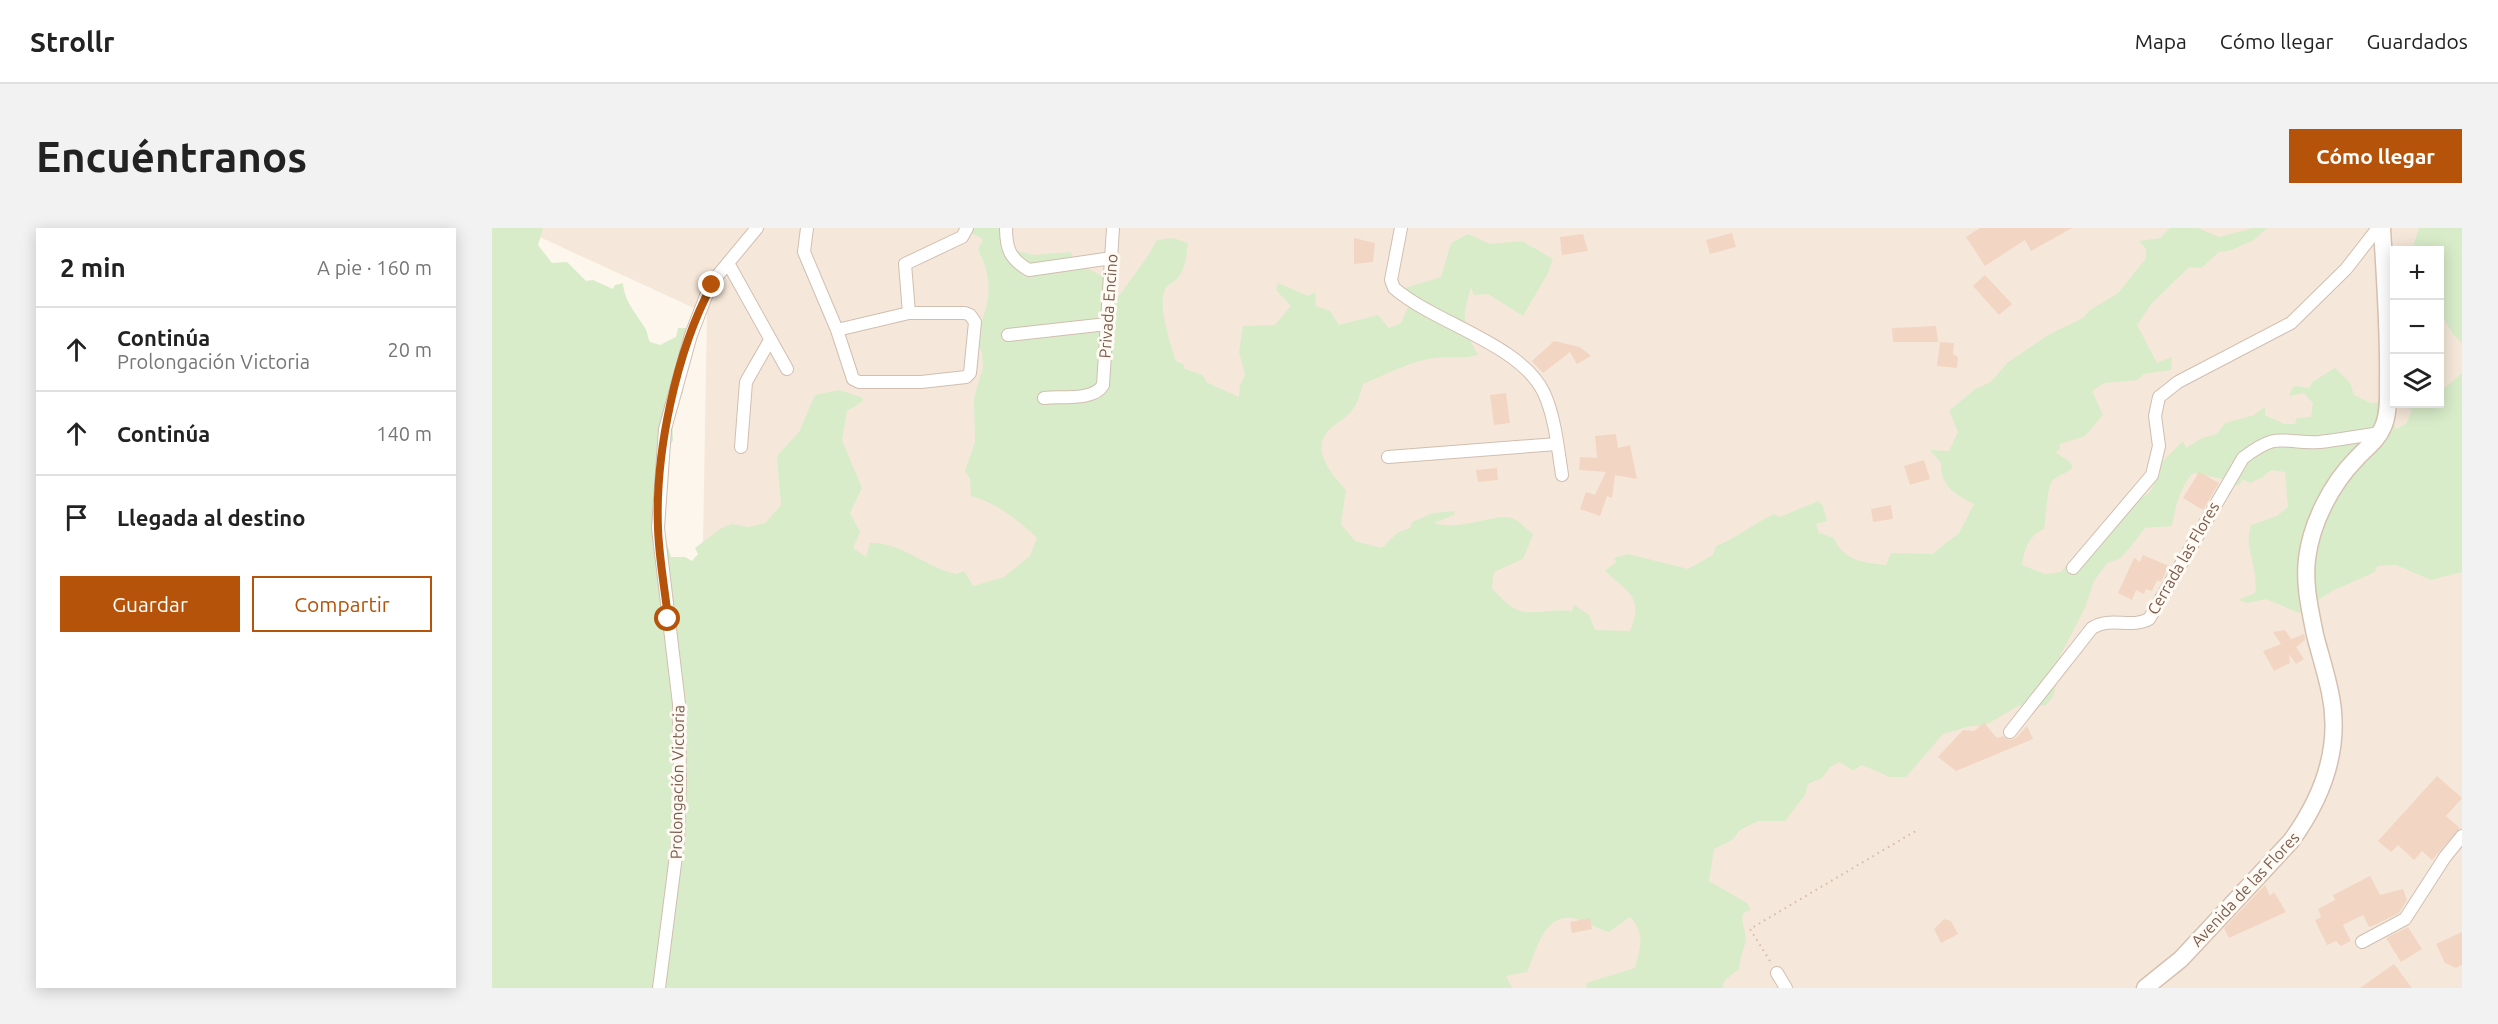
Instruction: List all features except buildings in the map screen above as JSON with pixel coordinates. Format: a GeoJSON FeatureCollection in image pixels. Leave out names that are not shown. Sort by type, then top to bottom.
{"type":"FeatureCollection","features":[{"type":"Feature","properties":{"kind":"street","name":"Prolongación Victoria"},"geometry":{"type":"LineString","coordinates":[[659,988],[678,840],[680,780],[679,704],[658,528],[665,429],[691,335],[706,296],[728,262],[757,228]]}},
{"type":"Feature","properties":{"kind":"street"},"geometry":{"type":"LineString","coordinates":[[807,228],[804,252],[837,330],[850,375],[859,382],[921,382],[966,377],[972,366],[975,322],[970,315],[909,313],[837,330]]}},
{"type":"Feature","properties":{"kind":"street"},"geometry":{"type":"LineString","coordinates":[[909,313],[905,264],[962,237],[967,228]]}},
{"type":"Feature","properties":{"kind":"street"},"geometry":{"type":"LineString","coordinates":[[1006,228],[1006,247],[1011,257],[1029,270],[1112,258]]}},
{"type":"Feature","properties":{"kind":"street","name":"Privada Encino"},"geometry":{"type":"LineString","coordinates":[[1044,398],[1092,394],[1099,391],[1103,384],[1113,228]]}},
{"type":"Feature","properties":{"kind":"street"},"geometry":{"type":"LineString","coordinates":[[1401,228],[1391,280],[1394,288],[1499,349],[1531,373],[1544,394],[1557,444],[1562,475]]}},
{"type":"Feature","properties":{"kind":"street"},"geometry":{"type":"LineString","coordinates":[[2380,228],[2388,369],[2386,408],[2380,433]]}},
{"type":"Feature","properties":{"kind":"street"},"geometry":{"type":"LineString","coordinates":[[2073,568],[2152,475],[2159,446],[2154,416],[2159,397],[2178,382],[2291,323],[2346,269],[2380,228]]}},
{"type":"Feature","properties":{"kind":"street"},"geometry":{"type":"LineString","coordinates":[[728,262],[787,369]]}},
{"type":"Feature","properties":{"kind":"street"},"geometry":{"type":"LineString","coordinates":[[1008,335],[1107,324]]}},
{"type":"Feature","properties":{"kind":"street"},"geometry":{"type":"LineString","coordinates":[[741,447],[746,382],[770,340]]}},
{"type":"Feature","properties":{"kind":"street","name":"Cerrada las Flores"},"geometry":{"type":"LineString","coordinates":[[2010,732],[2092,628],[2102,622],[2141,623],[2149,619],[2243,458],[2261,444],[2282,438],[2317,442],[2380,433]]}},
{"type":"Feature","properties":{"kind":"street","name":"Avenida de las Flores"},"geometry":{"type":"LineString","coordinates":[[2145,988],[2181,959],[2291,841],[2306,820],[2322,790],[2332,757],[2334,728],[2331,693],[2305,589],[2311,533],[2348,468],[2380,433]]}},
{"type":"Feature","properties":{"kind":"street"},"geometry":{"type":"LineString","coordinates":[[1388,457],[1557,444]]}},
{"type":"Feature","properties":{"kind":"street"},"geometry":{"type":"LineString","coordinates":[[2362,942],[2405,919],[2445,857],[2462,836]]}},
{"type":"Feature","properties":{"kind":"street"},"geometry":{"type":"LineString","coordinates":[[1777,973],[1786,988]]}},
{"type":"Feature","properties":{"kind":"path"},"geometry":{"type":"LineString","coordinates":[[1777,973],[1750,929],[1919,829]]}},
{"type":"Feature","properties":{"kind":"shaded area"},"geometry":{"type":"Polygon","coordinates":[[[520,228],[2462,228],[2462,988],[695,988],[707,314],[520,228]]]}},
{"type":"Feature","properties":{"kind":"green space"},"geometry":{"type":"Polygon","coordinates":[[[492,228],[543,228],[538,245],[552,263],[567,262],[586,281],[593,280],[613,289],[615,285],[623,283],[628,301],[646,330],[650,342],[660,345],[676,337],[678,328],[686,328],[683,393],[672,413],[673,440],[668,449],[660,540],[668,547],[671,557],[685,557],[692,561],[698,554],[695,548],[720,529],[732,524],[748,527],[765,523],[781,505],[777,456],[799,432],[815,395],[839,390],[863,398],[862,402],[847,411],[842,440],[862,488],[850,513],[860,532],[853,548],[866,557],[870,543],[893,547],[946,571],[957,574],[964,571],[973,586],[1004,577],[1030,556],[1037,538],[1007,513],[971,496],[970,479],[965,471],[975,442],[974,398],[983,367],[982,353],[974,337],[987,305],[988,284],[987,273],[978,250],[983,239],[961,228],[1001,228],[1012,249],[1033,255],[1071,252],[1074,261],[1107,279],[1113,294],[1119,296],[1157,240],[1173,238],[1188,243],[1182,271],[1163,294],[1165,324],[1176,361],[1183,364],[1185,369],[1203,375],[1206,382],[1239,397],[1240,385],[1245,375],[1239,352],[1243,326],[1275,325],[1291,306],[1276,290],[1278,283],[1308,296],[1315,292],[1316,306],[1330,311],[1339,325],[1378,315],[1389,328],[1401,323],[1410,303],[1392,295],[1398,290],[1441,277],[1451,243],[1468,234],[1490,244],[1522,241],[1553,259],[1548,273],[1523,316],[1488,294],[1474,295],[1471,288],[1465,323],[1469,338],[1478,355],[1441,357],[1417,362],[1363,384],[1353,409],[1324,436],[1322,453],[1329,469],[1346,490],[1341,524],[1355,541],[1382,548],[1397,533],[1410,528],[1412,522],[1433,513],[1455,511],[1454,515],[1434,523],[1445,525],[1467,524],[1507,517],[1514,519],[1533,534],[1523,559],[1494,572],[1492,588],[1512,607],[1520,611],[1572,611],[1574,605],[1589,615],[1595,630],[1630,631],[1634,620],[1635,603],[1632,596],[1605,571],[1616,562],[1614,558],[1628,554],[1688,569],[1713,555],[1716,546],[1766,518],[1774,514],[1780,517],[1818,501],[1823,506],[1827,521],[1816,524],[1819,533],[1834,538],[1843,552],[1855,559],[1886,565],[1891,553],[1932,554],[1959,533],[1974,504],[1950,489],[1943,478],[1941,463],[1930,450],[1949,451],[1958,432],[1949,411],[1975,389],[1991,382],[2007,363],[2048,335],[2083,318],[2090,310],[2118,293],[2146,258],[2146,249],[2139,241],[2160,238],[2170,228],[2198,228],[2219,237],[2253,228],[2267,228],[2254,240],[2229,251],[2219,252],[2201,268],[2189,267],[2152,303],[2137,325],[2157,363],[2172,357],[2171,370],[2144,374],[2138,380],[2104,383],[2092,391],[2103,415],[2085,436],[2060,444],[2060,450],[2055,452],[2070,462],[2073,468],[2052,481],[2044,529],[2028,544],[2022,565],[2045,574],[2061,572],[2068,563],[2072,564],[2122,509],[2148,494],[2160,475],[2160,464],[2183,441],[2186,448],[2202,438],[2217,434],[2225,423],[2254,415],[2265,407],[2265,415],[2284,424],[2295,424],[2297,418],[2311,417],[2313,403],[2304,393],[2289,396],[2292,388],[2296,386],[2309,388],[2312,382],[2335,368],[2350,383],[2354,395],[2371,403],[2384,402],[2396,429],[2406,424],[2412,410],[2409,408],[2444,408],[2444,389],[2462,373],[2462,572],[2431,580],[2396,565],[2377,566],[2375,572],[2332,591],[2299,613],[2266,599],[2248,603],[2238,600],[2255,593],[2255,574],[2249,542],[2251,525],[2277,516],[2288,507],[2285,472],[2271,470],[2250,483],[2242,479],[2239,486],[2227,480],[2193,473],[2181,492],[2172,526],[2145,528],[2119,559],[2107,563],[2094,581],[2085,608],[2060,656],[2061,668],[2053,697],[2045,706],[2029,704],[2022,711],[2020,705],[1984,726],[1971,726],[1943,734],[1906,777],[1890,777],[1862,765],[1853,770],[1839,762],[1830,767],[1822,778],[1808,784],[1805,795],[1785,821],[1758,821],[1740,830],[1732,840],[1714,849],[1709,881],[1747,903],[1751,910],[1743,913],[1742,921],[1746,940],[1739,969],[1724,981],[1723,988],[1587,988],[1586,983],[1635,968],[1640,948],[1640,935],[1630,917],[1609,932],[1571,918],[1554,922],[1537,946],[1527,972],[1506,976],[1512,988],[492,988],[492,228]]]}},
{"type":"Feature","properties":{"kind":"green space"},"geometry":{"type":"Polygon","coordinates":[[[2419,228],[2462,228],[2462,343],[2453,334],[2444,319],[2444,246],[2413,246],[2419,228]]]}},
{"type":"Feature","properties":{"kind":"route"},"geometry":{"type":"LineString","coordinates":[[668,619],[658,528],[665,429],[691,335],[712,285]]}}]}
